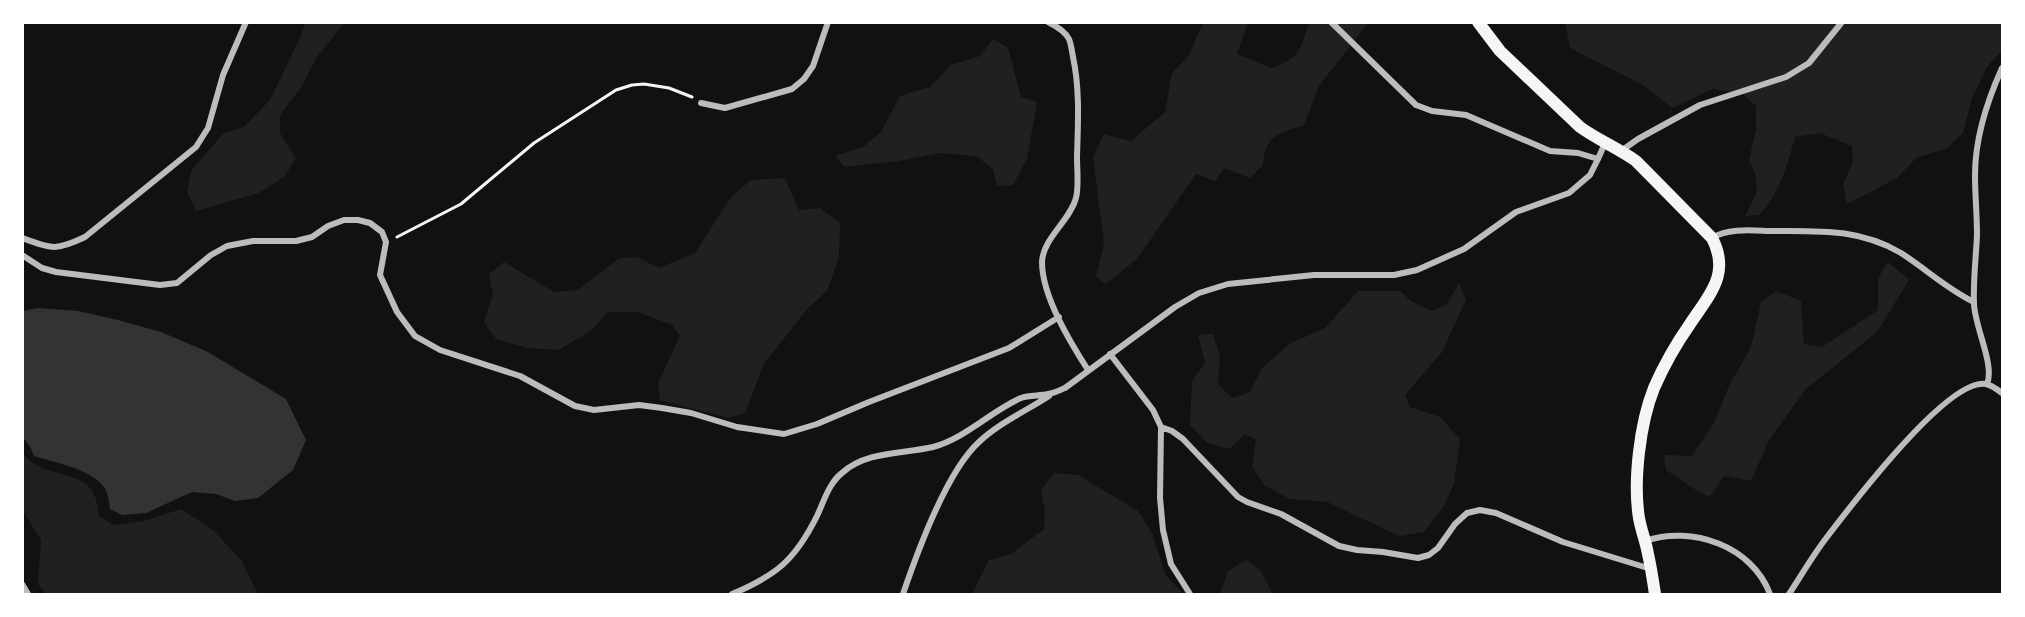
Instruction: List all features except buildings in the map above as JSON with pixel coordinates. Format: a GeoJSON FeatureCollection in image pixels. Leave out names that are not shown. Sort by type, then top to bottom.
{"type":"FeatureCollection","features":[{"type":"Feature","properties":{"kind":"main road"},"geometry":{"type":"LineString","coordinates":[[1479,22],[1500,51],[1529,80],[1580,127],[1635,161],[1712,238],[1719,251],[1720,265],[1716,283],[1670,355],[1654,388],[1641,435],[1638,502],[1655,594]]}},
{"type":"Feature","properties":{"kind":"street"},"geometry":{"type":"LineString","coordinates":[[22,238],[49,248],[66,246],[85,237],[196,147],[208,128],[224,75],[246,22]]}},
{"type":"Feature","properties":{"kind":"street"},"geometry":{"type":"LineString","coordinates":[[701,103],[725,108],[792,88],[804,79],[813,66],[828,22]]}},
{"type":"Feature","properties":{"kind":"street"},"geometry":{"type":"LineString","coordinates":[[1048,22],[1059,27],[1069,38],[1077,77],[1076,198],[1067,217],[1045,249],[1042,261],[1045,283],[1059,317],[1088,370]]}},
{"type":"Feature","properties":{"kind":"street"},"geometry":{"type":"LineString","coordinates":[[1331,22],[1416,105],[1432,111],[1466,116],[1550,151],[1578,153],[1598,159]]}},
{"type":"Feature","properties":{"kind":"street"},"geometry":{"type":"LineString","coordinates":[[1621,151],[1638,139],[1700,105],[1786,77],[1809,63],[1842,22]]}},
{"type":"Feature","properties":{"kind":"street"},"geometry":{"type":"LineString","coordinates":[[1987,384],[1990,377],[1989,364],[1976,324],[1974,302],[1977,230],[1975,172],[1979,140],[1993,88],[2002,68]]}},
{"type":"Feature","properties":{"kind":"street"},"geometry":{"type":"LineString","coordinates":[[903,594],[940,502],[964,457],[979,441],[1065,388],[1175,307],[1199,293],[1228,284],[1314,275],[1394,275],[1417,270],[1464,249],[1516,212],[1569,193],[1590,174],[1605,143]]}},
{"type":"Feature","properties":{"kind":"street"},"geometry":{"type":"LineString","coordinates":[[22,255],[42,268],[56,272],[160,285],[177,283],[211,255],[228,246],[253,241],[296,241],[312,237],[328,226],[344,220],[358,220],[382,232],[386,242],[380,275],[397,312],[416,336],[440,350],[520,376],[575,406],[594,410],[639,405],[662,408],[691,413],[737,427],[784,434],[817,424],[1009,348],[1059,317]]}},
{"type":"Feature","properties":{"kind":"street"},"geometry":{"type":"LineString","coordinates":[[1712,238],[1720,233],[1737,231],[1826,231],[1855,234],[1875,240],[1902,254],[1942,284],[1974,302]]}},
{"type":"Feature","properties":{"kind":"street"},"geometry":{"type":"LineString","coordinates":[[1110,354],[1153,410],[1161,427],[1160,498],[1163,530],[1171,564],[1190,594]]}},
{"type":"Feature","properties":{"kind":"street"},"geometry":{"type":"LineString","coordinates":[[1789,594],[1826,538],[1923,422],[1961,393],[1979,385],[1987,384],[2002,393]]}},
{"type":"Feature","properties":{"kind":"street"},"geometry":{"type":"LineString","coordinates":[[732,594],[762,581],[782,566],[802,544],[832,484],[842,472],[861,461],[934,446],[958,436],[1024,397],[1052,394]]}},
{"type":"Feature","properties":{"kind":"street"},"geometry":{"type":"LineString","coordinates":[[1161,427],[1183,439],[1238,496],[1247,502],[1281,514],[1339,546],[1418,558],[1429,555],[1438,548],[1455,524],[1467,513],[1480,510],[1496,513],[1563,542],[1650,569]]}},
{"type":"Feature","properties":{"kind":"street"},"geometry":{"type":"LineString","coordinates":[[1645,541],[1662,535],[1692,536],[1723,546],[1741,555],[1756,568],[1770,594]]}},
{"type":"Feature","properties":{"kind":"street"},"geometry":{"type":"LineString","coordinates":[[22,584],[28,594]]}},
{"type":"Feature","properties":{"kind":"path"},"geometry":{"type":"LineString","coordinates":[[386,242],[461,204],[534,143],[616,90],[644,84],[690,95],[701,103]]}},
{"type":"Feature","properties":{"kind":"shaded area"},"geometry":{"type":"Polygon","coordinates":[[[1565,22],[2002,23],[2002,50],[1987,67],[1972,98],[1963,133],[1947,148],[1916,158],[1897,178],[1847,204],[1843,184],[1853,162],[1852,146],[1820,133],[1795,137],[1778,188],[1759,215],[1745,216],[1757,192],[1755,173],[1749,160],[1756,129],[1756,106],[1743,94],[1713,89],[1672,108],[1643,85],[1570,48],[1565,22]]]}},
{"type":"Feature","properties":{"kind":"shaded area"},"geometry":{"type":"Polygon","coordinates":[[[305,23],[344,23],[317,57],[302,86],[280,115],[280,133],[296,159],[284,177],[259,193],[196,211],[187,191],[192,169],[223,134],[244,127],[270,100],[305,23]]]}},
{"type":"Feature","properties":{"kind":"shaded area"},"geometry":{"type":"Polygon","coordinates":[[[1203,23],[1248,23],[1237,54],[1271,68],[1294,57],[1309,23],[1368,23],[1319,86],[1304,125],[1275,137],[1267,147],[1263,165],[1250,178],[1224,168],[1215,181],[1196,174],[1137,259],[1106,284],[1096,277],[1104,243],[1093,157],[1104,134],[1131,141],[1165,112],[1172,73],[1189,55],[1203,23]]]}},
{"type":"Feature","properties":{"kind":"shaded area"},"geometry":{"type":"Polygon","coordinates":[[[993,39],[1008,48],[1021,97],[1037,102],[1027,159],[1013,185],[997,186],[993,169],[976,156],[940,153],[899,161],[845,167],[835,156],[863,147],[881,132],[900,96],[930,87],[951,65],[980,56],[993,39]]]}},
{"type":"Feature","properties":{"kind":"shaded area"},"geometry":{"type":"Polygon","coordinates":[[[785,178],[799,210],[820,208],[840,223],[839,257],[827,291],[807,309],[764,364],[745,413],[728,418],[660,400],[658,383],[680,336],[672,325],[638,312],[607,312],[591,331],[558,350],[527,348],[496,339],[484,322],[493,294],[489,274],[504,262],[554,292],[578,290],[619,258],[637,257],[659,268],[695,253],[731,197],[751,180],[785,178]]]}},
{"type":"Feature","properties":{"kind":"shaded area"},"geometry":{"type":"Polygon","coordinates":[[[1888,262],[1909,280],[1877,332],[1806,389],[1769,440],[1751,481],[1724,476],[1710,497],[1666,470],[1664,455],[1692,456],[1714,423],[1729,386],[1751,347],[1761,302],[1776,291],[1801,301],[1804,344],[1822,347],[1878,310],[1878,278],[1888,262]]]}},
{"type":"Feature","properties":{"kind":"shaded area"},"geometry":{"type":"Polygon","coordinates":[[[1459,283],[1466,300],[1442,352],[1405,395],[1410,407],[1440,417],[1460,439],[1454,484],[1444,506],[1424,532],[1399,536],[1327,502],[1290,499],[1264,485],[1252,466],[1256,440],[1245,434],[1229,449],[1207,443],[1190,425],[1192,381],[1205,363],[1198,335],[1213,334],[1220,357],[1218,384],[1232,398],[1250,392],[1262,368],[1289,344],[1325,328],[1358,291],[1400,291],[1411,301],[1432,311],[1447,304],[1459,283]]]}},
{"type":"Feature","properties":{"kind":"shaded area"},"geometry":{"type":"Polygon","coordinates":[[[38,308],[78,311],[161,332],[206,351],[286,399],[306,440],[293,470],[258,498],[235,501],[216,494],[192,492],[146,513],[122,515],[110,509],[104,487],[98,481],[72,467],[34,456],[30,446],[23,438],[23,311],[38,308]]]}},
{"type":"Feature","properties":{"kind":"shaded area"},"geometry":{"type":"Polygon","coordinates":[[[22,452],[32,462],[43,468],[80,480],[90,487],[96,498],[98,515],[113,525],[144,521],[181,509],[213,530],[242,561],[258,594],[46,594],[38,584],[41,540],[23,511],[22,452]]]}},
{"type":"Feature","properties":{"kind":"shaded area"},"geometry":{"type":"Polygon","coordinates":[[[1054,473],[1078,475],[1138,511],[1152,533],[1165,574],[1183,594],[972,594],[989,560],[1011,554],[1044,529],[1045,510],[1041,490],[1054,473]]]}},
{"type":"Feature","properties":{"kind":"shaded area"},"geometry":{"type":"Polygon","coordinates":[[[1246,560],[1260,570],[1273,594],[1220,594],[1228,571],[1246,560]]]}}]}
